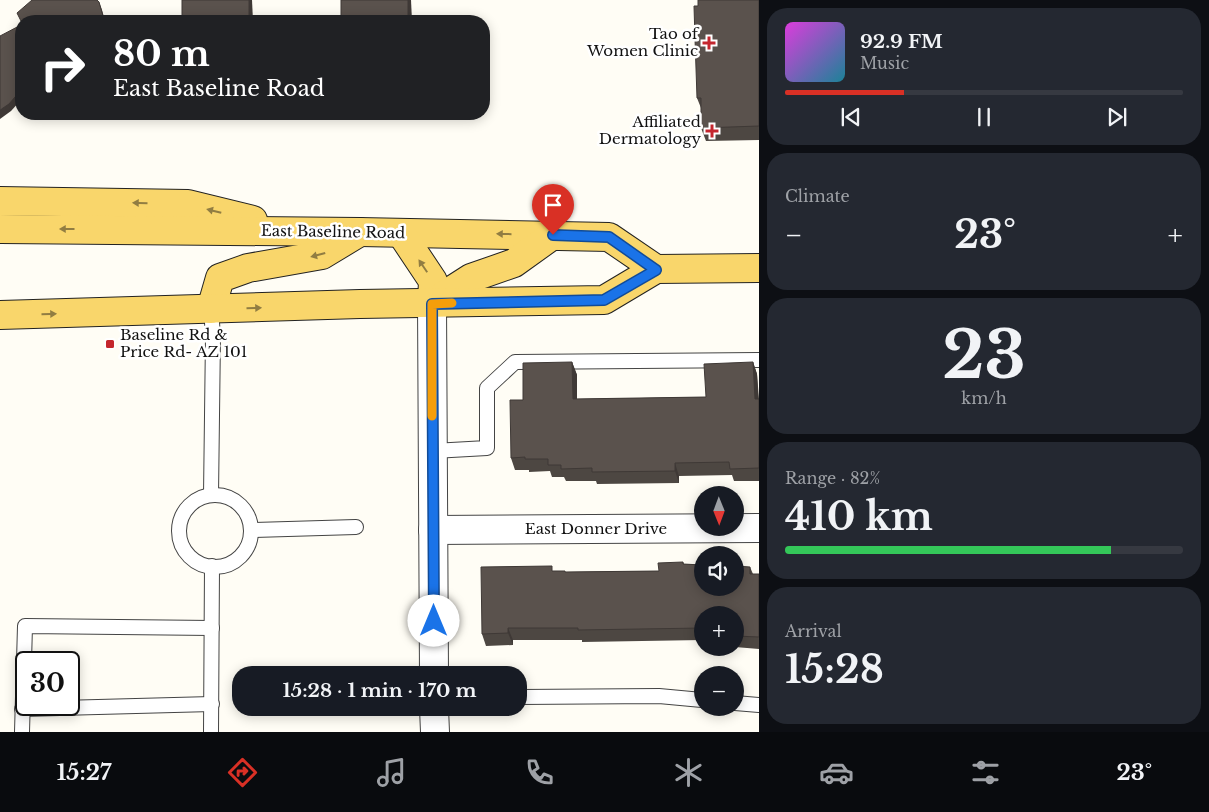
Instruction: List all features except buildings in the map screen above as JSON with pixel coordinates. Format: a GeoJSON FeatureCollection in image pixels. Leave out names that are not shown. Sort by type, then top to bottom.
{"type":"FeatureCollection","features":[{"type":"Feature","properties":{"kind":"main road"},"geometry":{"type":"LineString","coordinates":[[0,202],[188,204],[296,231]]}},
{"type":"Feature","properties":{"kind":"main road","name":"East Baseline Road"},"geometry":{"type":"LineString","coordinates":[[0,229],[296,231],[609,237],[656,270]]}},
{"type":"Feature","properties":{"kind":"main road"},"geometry":{"type":"LineString","coordinates":[[211,309],[220,278],[248,268],[322,255],[360,232]]}},
{"type":"Feature","properties":{"kind":"main road"},"geometry":{"type":"LineString","coordinates":[[401,233],[433,282],[432,304]]}},
{"type":"Feature","properties":{"kind":"main road"},"geometry":{"type":"LineString","coordinates":[[432,304],[471,278],[514,262],[553,235]]}},
{"type":"Feature","properties":{"kind":"main road"},"geometry":{"type":"LineString","coordinates":[[0,316],[360,304],[604,300],[656,270],[759,268]]}},
{"type":"Feature","properties":{"kind":"street"},"geometry":{"type":"LineString","coordinates":[[432,304],[434,666]]}},
{"type":"Feature","properties":{"kind":"street","name":"East Donner Drive"},"geometry":{"type":"LineString","coordinates":[[433,530],[759,528]]}},
{"type":"Feature","properties":{"kind":"street"},"geometry":{"type":"LineString","coordinates":[[434,716],[435,732]]}},
{"type":"Feature","properties":{"kind":"lane"},"geometry":{"type":"LineString","coordinates":[[211,309],[213,336],[211,495]]}},
{"type":"Feature","properties":{"kind":"lane"},"geometry":{"type":"LineString","coordinates":[[433,451],[487,448],[488,388],[515,362],[759,360]]}},
{"type":"Feature","properties":{"kind":"lane"},"geometry":{"type":"LineString","coordinates":[[211,495],[223,496],[234,500],[243,508],[249,519],[251,530],[249,542],[243,553],[234,561],[223,565],[200,564],[190,557],[183,548],[179,537],[179,526],[183,514],[199,498],[211,495]]}},
{"type":"Feature","properties":{"kind":"lane"},"geometry":{"type":"LineString","coordinates":[[251,530],[356,527]]}},
{"type":"Feature","properties":{"kind":"lane"},"geometry":{"type":"LineString","coordinates":[[212,566],[212,732]]}},
{"type":"Feature","properties":{"kind":"lane"},"geometry":{"type":"LineString","coordinates":[[24,651],[25,626],[212,628]]}},
{"type":"Feature","properties":{"kind":"lane"},"geometry":{"type":"LineString","coordinates":[[527,697],[659,696],[694,699]]}},
{"type":"Feature","properties":{"kind":"lane"},"geometry":{"type":"LineString","coordinates":[[80,707],[212,704]]}},
{"type":"Feature","properties":{"kind":"lane"},"geometry":{"type":"LineString","coordinates":[[744,704],[759,705]]}},
{"type":"Feature","properties":{"kind":"lane"},"geometry":{"type":"LineString","coordinates":[[22,716],[22,732]]}},
{"type":"Feature","properties":{"kind":"slow traffic"},"geometry":{"type":"LineString","coordinates":[[432,416],[432,304],[452,303]]}},
{"type":"Feature","properties":{"kind":"place","name":"Tao of Women Clinic"},"geometry":{"type":"Point","coordinates":[709,43]}},
{"type":"Feature","properties":{"kind":"place","name":"Affiliated Dermatology"},"geometry":{"type":"Point","coordinates":[712,131]}},
{"type":"Feature","properties":{"kind":"place","name":"Baseline Rd & Price Rd- AZ 101"},"geometry":{"type":"Point","coordinates":[110,344]}},
{"type":"Feature","properties":{"kind":"route"},"geometry":{"type":"LineString","coordinates":[[434,621],[432,304],[604,300],[656,270],[609,237],[553,235]]}}]}
